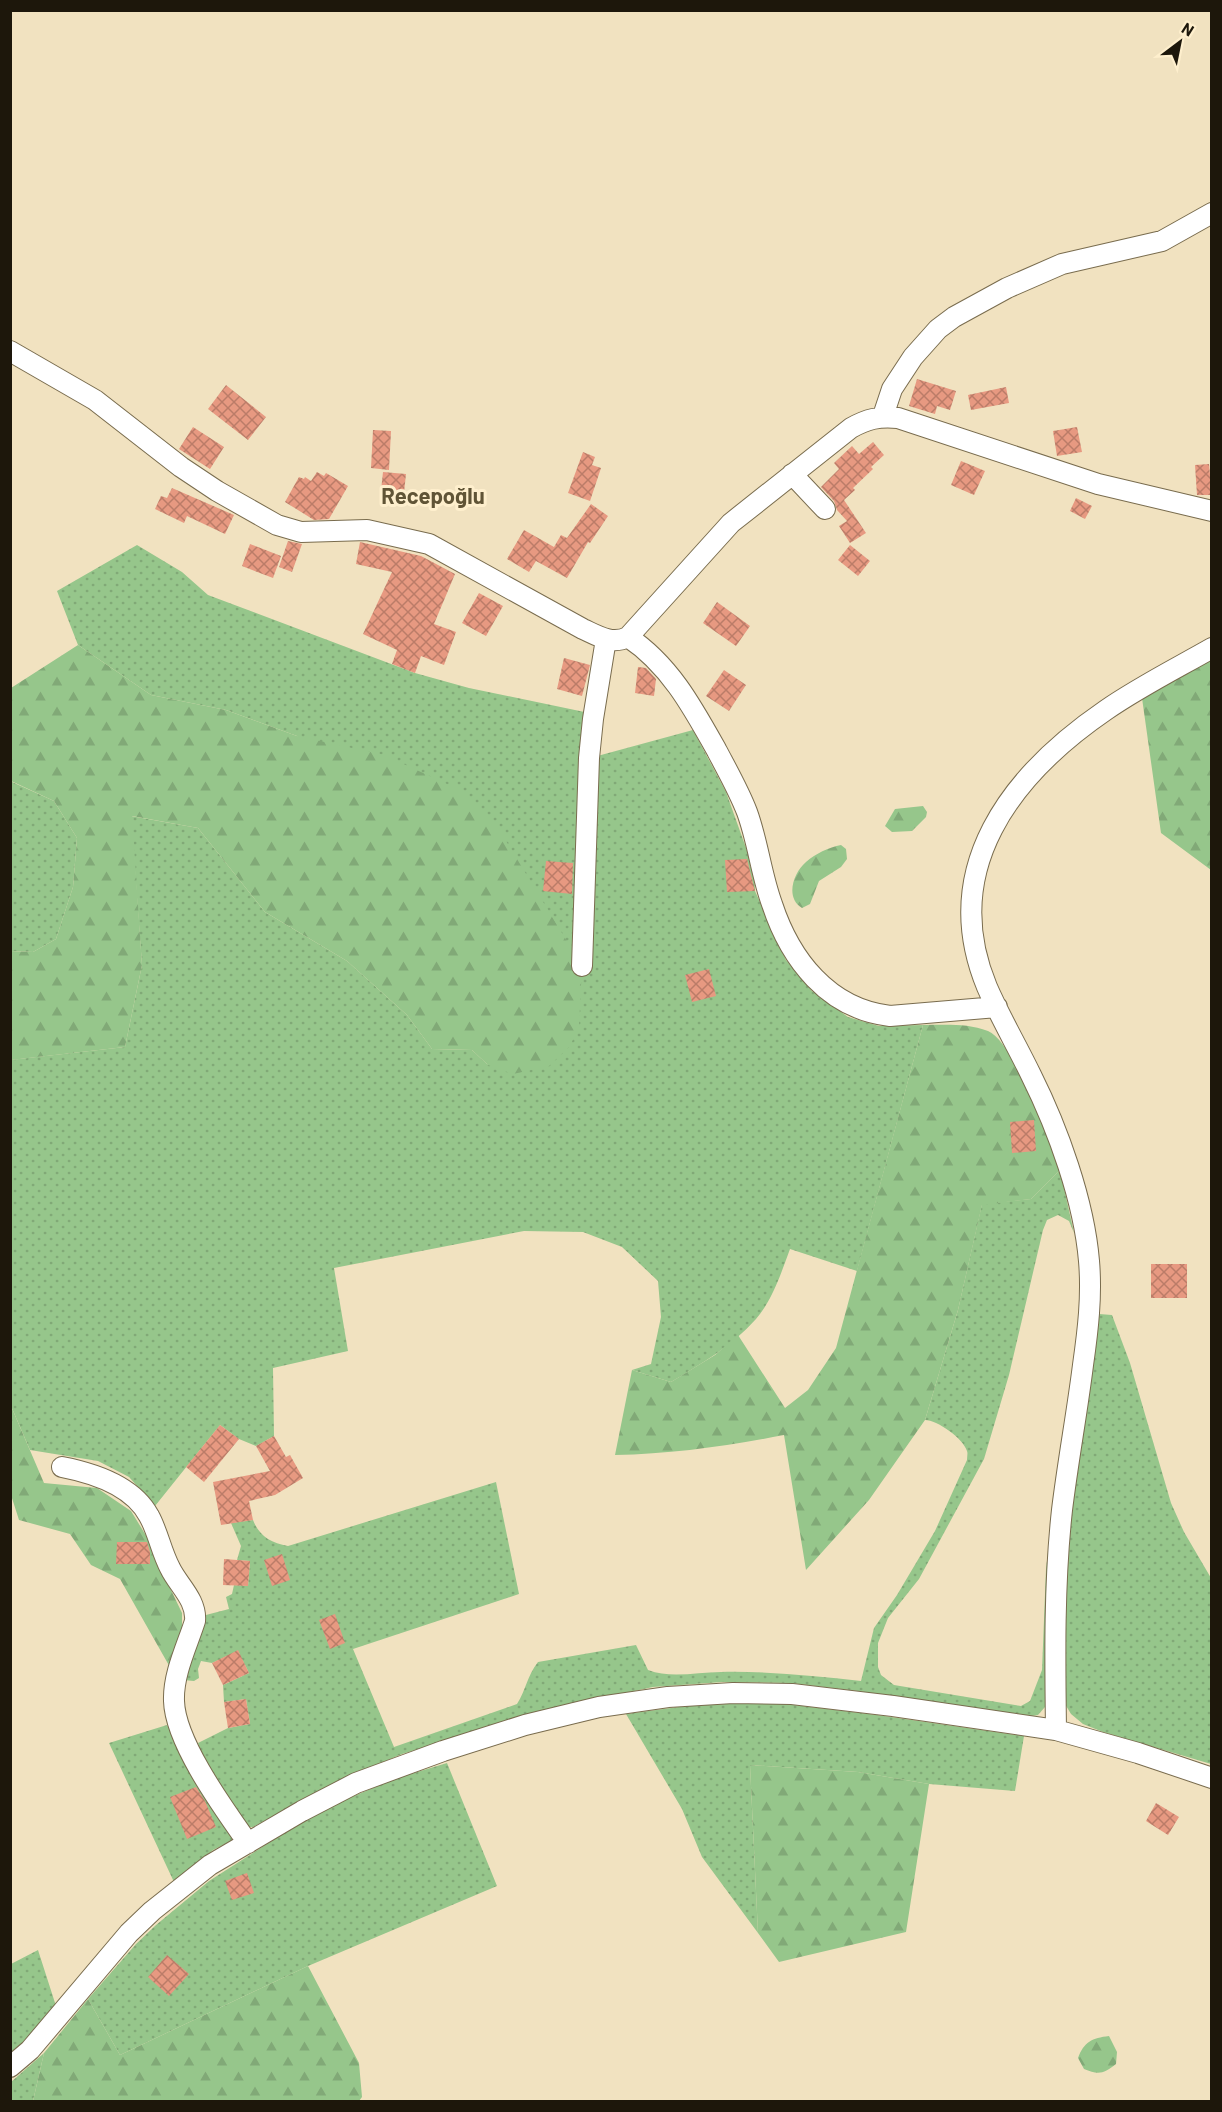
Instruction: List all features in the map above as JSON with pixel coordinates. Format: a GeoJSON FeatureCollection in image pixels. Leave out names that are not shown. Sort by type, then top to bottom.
{"type":"FeatureCollection","features":[{"type":"Feature","properties":{"kind":"street"},"geometry":{"type":"LineString","coordinates":[[883,416],[892,389],[913,357],[938,329],[954,317],[1007,288],[1062,264],[1162,241],[1212,213]]}},
{"type":"Feature","properties":{"kind":"street"},"geometry":{"type":"LineString","coordinates":[[10,351],[95,400],[181,467],[245,508],[277,525],[301,532],[367,530],[429,544],[606,639],[615,641],[628,638],[731,523],[851,428],[865,420],[883,416],[898,418],[1098,484],[1212,511]]}},
{"type":"Feature","properties":{"kind":"street"},"geometry":{"type":"LineString","coordinates":[[792,474],[825,509]]}},
{"type":"Feature","properties":{"kind":"street"},"geometry":{"type":"LineString","coordinates":[[628,638],[659,662],[678,686],[702,724],[747,811],[771,904],[791,948],[814,978],[842,1000],[872,1014],[900,1015],[997,1007]]}},
{"type":"Feature","properties":{"kind":"street"},"geometry":{"type":"LineString","coordinates":[[582,966],[589,758],[606,639]]}},
{"type":"Feature","properties":{"kind":"street"},"geometry":{"type":"LineString","coordinates":[[1056,1730],[1055,1616],[1061,1523],[1089,1324],[1089,1262],[1086,1232],[1055,1129],[987,987],[978,960],[970,918],[971,895],[982,849],[994,825],[1025,782],[1064,742],[1108,708],[1212,648]]}},
{"type":"Feature","properties":{"kind":"street"},"geometry":{"type":"LineString","coordinates":[[62,1467],[96,1476],[117,1486],[143,1507],[149,1516],[169,1568],[193,1604],[196,1612],[195,1621],[175,1688],[176,1716],[179,1728],[209,1787],[248,1843]]}},
{"type":"Feature","properties":{"kind":"street"},"geometry":{"type":"LineString","coordinates":[[10,2067],[30,2050],[110,1953],[144,1918],[210,1865],[302,1811],[356,1783],[442,1751],[525,1725],[599,1707],[668,1697],[733,1693],[792,1695],[893,1706],[1056,1730],[1137,1753],[1212,1778]]}},
{"type":"Feature","properties":{"kind":"green space"},"geometry":{"type":"Polygon","coordinates":[[[137,545],[182,572],[208,595],[415,673],[469,688],[594,714],[590,758],[693,730],[726,792],[750,859],[750,867],[754,867],[755,891],[786,960],[812,991],[848,1017],[879,1026],[923,1025],[857,1271],[790,1249],[772,1294],[756,1319],[726,1346],[671,1382],[632,1370],[651,1364],[661,1317],[658,1281],[622,1247],[583,1232],[524,1231],[334,1268],[348,1351],[273,1368],[274,1436],[256,1446],[239,1439],[220,1425],[155,1506],[129,1477],[98,1461],[30,1450],[11,1406],[10,1060],[125,1047],[142,965],[131,816],[198,828],[265,912],[347,961],[407,1015],[432,1049],[472,1050],[488,1065],[297,736],[226,710],[151,695],[78,645],[57,591],[137,545]]]}},
{"type":"Feature","properties":{"kind":"green space"},"geometry":{"type":"Polygon","coordinates":[[[78,645],[151,695],[226,710],[297,736],[384,755],[460,790],[500,831],[582,966],[579,1026],[570,1046],[549,1066],[513,1074],[488,1065],[472,1050],[432,1049],[407,1015],[347,961],[265,912],[198,828],[132,816],[142,965],[125,1047],[11,1060],[10,951],[33,952],[56,939],[73,887],[77,838],[54,801],[11,781],[11,688],[78,645]]]}},
{"type":"Feature","properties":{"kind":"green space"},"geometry":{"type":"Polygon","coordinates":[[[1211,660],[1211,870],[1161,833],[1142,698],[1211,660]]]}},
{"type":"Feature","properties":{"kind":"green space"},"geometry":{"type":"Polygon","coordinates":[[[10,781],[54,801],[77,838],[73,887],[56,939],[33,952],[11,951],[10,781]]]}},
{"type":"Feature","properties":{"kind":"green space"},"geometry":{"type":"Polygon","coordinates":[[[923,806],[927,812],[926,817],[912,831],[892,832],[885,826],[895,809],[923,806]]]}},
{"type":"Feature","properties":{"kind":"green space"},"geometry":{"type":"Polygon","coordinates":[[[841,845],[846,849],[847,859],[841,867],[819,881],[810,904],[802,908],[797,904],[792,892],[801,867],[814,856],[841,845]]]}},
{"type":"Feature","properties":{"kind":"green space"},"geometry":{"type":"Polygon","coordinates":[[[923,1025],[972,1027],[988,1031],[998,1039],[1009,1054],[1030,1094],[1060,1170],[1031,1199],[982,1205],[958,1310],[925,1420],[869,1500],[806,1570],[784,1435],[700,1449],[615,1455],[632,1370],[671,1382],[715,1355],[738,1335],[785,1408],[808,1390],[836,1348],[923,1025]]]}},
{"type":"Feature","properties":{"kind":"green space"},"geometry":{"type":"Polygon","coordinates":[[[1060,1170],[1074,1233],[1069,1221],[1058,1215],[1047,1220],[1009,1375],[984,1459],[919,1579],[888,1618],[878,1643],[878,1667],[881,1675],[894,1685],[1021,1706],[1030,1701],[1042,1670],[1046,1569],[1052,1519],[1045,1707],[1038,1715],[1025,1717],[791,1683],[722,1682],[653,1687],[546,1710],[402,1754],[336,1782],[253,1827],[246,1827],[209,1776],[198,1743],[228,1728],[250,1724],[246,1699],[224,1702],[223,1685],[249,1673],[238,1651],[212,1663],[201,1661],[198,1669],[199,1678],[194,1681],[183,1680],[202,1616],[229,1609],[226,1597],[232,1594],[234,1585],[248,1586],[250,1561],[237,1560],[241,1546],[231,1523],[253,1520],[266,1538],[288,1546],[496,1482],[519,1594],[353,1649],[394,1747],[517,1704],[538,1662],[636,1645],[648,1670],[657,1673],[756,1672],[861,1681],[874,1628],[897,1595],[935,1531],[967,1460],[965,1446],[955,1435],[936,1423],[925,1420],[958,1310],[982,1204],[1031,1199],[1060,1170]]]}},
{"type":"Feature","properties":{"kind":"green space"},"geometry":{"type":"Polygon","coordinates":[[[1099,1314],[1112,1315],[1130,1363],[1171,1503],[1184,1532],[1211,1578],[1211,1764],[1083,1724],[1071,1714],[1065,1704],[1065,1607],[1072,1509],[1099,1314]]]}},
{"type":"Feature","properties":{"kind":"green space"},"geometry":{"type":"Polygon","coordinates":[[[11,1406],[44,1483],[97,1488],[131,1511],[150,1542],[182,1613],[182,1636],[171,1669],[120,1579],[91,1565],[70,1534],[19,1520],[11,1495],[11,1406]]]}},
{"type":"Feature","properties":{"kind":"green space"},"geometry":{"type":"Polygon","coordinates":[[[769,1702],[1024,1736],[1015,1791],[929,1784],[858,1772],[750,1765],[758,1933],[702,1857],[682,1809],[626,1714],[686,1706],[769,1702]]]}},
{"type":"Feature","properties":{"kind":"green space"},"geometry":{"type":"Polygon","coordinates":[[[167,1725],[233,1840],[213,1850],[174,1882],[109,1743],[167,1725]]]}},
{"type":"Feature","properties":{"kind":"green space"},"geometry":{"type":"Polygon","coordinates":[[[447,1763],[497,1886],[308,1966],[120,2055],[88,1999],[136,1944],[156,1925],[209,1881],[303,1821],[394,1779],[447,1763]]]}},
{"type":"Feature","properties":{"kind":"green space"},"geometry":{"type":"Polygon","coordinates":[[[750,1765],[858,1772],[929,1784],[906,1932],[779,1962],[758,1933],[750,1765]]]}},
{"type":"Feature","properties":{"kind":"green space"},"geometry":{"type":"Polygon","coordinates":[[[38,1950],[56,2006],[11,2055],[11,1964],[38,1950]]]}},
{"type":"Feature","properties":{"kind":"green space"},"geometry":{"type":"Polygon","coordinates":[[[308,1966],[359,2063],[362,2097],[359,2101],[33,2101],[44,2053],[88,1999],[120,2055],[308,1966]]]}},
{"type":"Feature","properties":{"kind":"green space"},"geometry":{"type":"Polygon","coordinates":[[[1109,2036],[1117,2052],[1116,2064],[1101,2072],[1084,2069],[1078,2058],[1083,2048],[1093,2040],[1109,2036]]]}},
{"type":"Feature","properties":{"kind":"green space"},"geometry":{"type":"Polygon","coordinates":[[[44,2053],[33,2101],[11,2101],[11,2082],[44,2053]]]}},
{"type":"Feature","properties":{"kind":"building"},"geometry":{"type":"Polygon","coordinates":[[[917,379],[956,391],[950,410],[937,406],[935,414],[909,406],[917,379]]]}},
{"type":"Feature","properties":{"kind":"building"},"geometry":{"type":"Polygon","coordinates":[[[226,385],[266,417],[248,440],[208,409],[226,385]]]}},
{"type":"Feature","properties":{"kind":"building"},"geometry":{"type":"Polygon","coordinates":[[[1006,387],[1009,403],[971,410],[968,395],[1006,387]]]}},
{"type":"Feature","properties":{"kind":"building"},"geometry":{"type":"Polygon","coordinates":[[[193,427],[224,447],[210,469],[179,449],[193,427]]]}},
{"type":"Feature","properties":{"kind":"building"},"geometry":{"type":"Polygon","coordinates":[[[1077,427],[1082,452],[1057,456],[1053,431],[1077,427]]]}},
{"type":"Feature","properties":{"kind":"building"},"geometry":{"type":"Polygon","coordinates":[[[373,430],[391,431],[389,470],[371,468],[373,430]]]}},
{"type":"Feature","properties":{"kind":"building"},"geometry":{"type":"Polygon","coordinates":[[[873,442],[884,455],[844,500],[866,533],[850,543],[839,526],[847,521],[837,510],[834,501],[821,487],[839,469],[834,463],[852,446],[859,454],[873,442]]]}},
{"type":"Feature","properties":{"kind":"building"},"geometry":{"type":"Polygon","coordinates":[[[583,452],[595,457],[592,465],[601,468],[590,501],[568,493],[583,452]]]}},
{"type":"Feature","properties":{"kind":"building"},"geometry":{"type":"Polygon","coordinates":[[[961,461],[985,471],[974,495],[951,485],[961,461]]]}},
{"type":"Feature","properties":{"kind":"building"},"geometry":{"type":"Polygon","coordinates":[[[1209,464],[1212,495],[1197,495],[1195,465],[1209,464]]]}},
{"type":"Feature","properties":{"kind":"building"},"geometry":{"type":"Polygon","coordinates":[[[317,472],[324,476],[326,473],[348,486],[329,519],[314,520],[285,502],[299,477],[304,479],[305,477],[311,481],[317,472]]]}},
{"type":"Feature","properties":{"kind":"building"},"geometry":{"type":"Polygon","coordinates":[[[383,472],[406,474],[403,502],[380,500],[383,472]]]}},
{"type":"Feature","properties":{"kind":"building"},"geometry":{"type":"Polygon","coordinates":[[[172,488],[234,515],[225,534],[187,516],[184,523],[155,509],[161,496],[167,498],[172,488]]]}},
{"type":"Feature","properties":{"kind":"building"},"geometry":{"type":"Polygon","coordinates":[[[1076,498],[1092,506],[1085,519],[1070,511],[1076,498]]]}},
{"type":"Feature","properties":{"kind":"building"},"geometry":{"type":"Polygon","coordinates":[[[591,504],[608,516],[590,543],[588,542],[567,578],[536,561],[529,572],[507,559],[524,530],[554,547],[561,535],[567,538],[591,504]]]}},
{"type":"Feature","properties":{"kind":"building"},"geometry":{"type":"Polygon","coordinates":[[[288,541],[302,544],[292,572],[279,567],[288,541]]]}},
{"type":"Feature","properties":{"kind":"building"},"geometry":{"type":"Polygon","coordinates":[[[360,542],[421,556],[455,574],[434,624],[456,632],[444,665],[421,656],[415,673],[392,664],[397,650],[363,634],[392,572],[356,564],[360,542]]]}},
{"type":"Feature","properties":{"kind":"building"},"geometry":{"type":"Polygon","coordinates":[[[250,544],[281,556],[273,578],[242,566],[250,544]]]}},
{"type":"Feature","properties":{"kind":"building"},"geometry":{"type":"Polygon","coordinates":[[[850,545],[870,561],[858,576],[838,560],[850,545]]]}},
{"type":"Feature","properties":{"kind":"building"},"geometry":{"type":"Polygon","coordinates":[[[479,593],[503,606],[486,636],[462,623],[479,593]]]}},
{"type":"Feature","properties":{"kind":"building"},"geometry":{"type":"Polygon","coordinates":[[[717,602],[750,626],[736,646],[703,623],[717,602]]]}},
{"type":"Feature","properties":{"kind":"building"},"geometry":{"type":"Polygon","coordinates":[[[564,658],[590,665],[582,696],[557,689],[564,658]]]}},
{"type":"Feature","properties":{"kind":"building"},"geometry":{"type":"Polygon","coordinates":[[[638,667],[646,668],[656,679],[654,696],[635,693],[638,667]]]}},
{"type":"Feature","properties":{"kind":"building"},"geometry":{"type":"Polygon","coordinates":[[[724,670],[746,685],[729,711],[706,696],[724,670]]]}},
{"type":"Feature","properties":{"kind":"building"},"geometry":{"type":"Polygon","coordinates":[[[747,859],[755,891],[727,892],[725,860],[747,859]]]}},
{"type":"Feature","properties":{"kind":"building"},"geometry":{"type":"Polygon","coordinates":[[[546,861],[573,863],[572,894],[543,891],[546,861]]]}},
{"type":"Feature","properties":{"kind":"building"},"geometry":{"type":"Polygon","coordinates":[[[709,969],[716,996],[692,1002],[685,975],[709,969]]]}},
{"type":"Feature","properties":{"kind":"building"},"geometry":{"type":"Polygon","coordinates":[[[1034,1120],[1036,1151],[1012,1153],[1010,1122],[1034,1120]]]}},
{"type":"Feature","properties":{"kind":"building"},"geometry":{"type":"Polygon","coordinates":[[[1151,1264],[1187,1264],[1187,1298],[1151,1298],[1151,1264]]]}},
{"type":"Feature","properties":{"kind":"building"},"geometry":{"type":"Polygon","coordinates":[[[220,1425],[239,1439],[204,1482],[186,1467],[220,1425]]]}},
{"type":"Feature","properties":{"kind":"building"},"geometry":{"type":"Polygon","coordinates":[[[274,1436],[286,1457],[290,1455],[303,1478],[275,1495],[249,1501],[253,1520],[221,1525],[213,1482],[270,1471],[256,1446],[274,1436]]]}},
{"type":"Feature","properties":{"kind":"building"},"geometry":{"type":"Polygon","coordinates":[[[117,1542],[147,1542],[150,1564],[116,1564],[117,1542]]]}},
{"type":"Feature","properties":{"kind":"building"},"geometry":{"type":"Polygon","coordinates":[[[282,1554],[290,1580],[272,1586],[264,1560],[282,1554]]]}},
{"type":"Feature","properties":{"kind":"building"},"geometry":{"type":"Polygon","coordinates":[[[224,1559],[250,1561],[248,1586],[223,1585],[224,1559]]]}},
{"type":"Feature","properties":{"kind":"building"},"geometry":{"type":"Polygon","coordinates":[[[335,1614],[345,1643],[330,1649],[319,1620],[335,1614]]]}},
{"type":"Feature","properties":{"kind":"building"},"geometry":{"type":"Polygon","coordinates":[[[238,1650],[249,1673],[223,1685],[212,1663],[238,1650]]]}},
{"type":"Feature","properties":{"kind":"building"},"geometry":{"type":"Polygon","coordinates":[[[246,1699],[250,1724],[228,1728],[224,1702],[246,1699]]]}},
{"type":"Feature","properties":{"kind":"building"},"geometry":{"type":"Polygon","coordinates":[[[196,1787],[216,1827],[187,1839],[170,1797],[196,1787]]]}},
{"type":"Feature","properties":{"kind":"building"},"geometry":{"type":"Polygon","coordinates":[[[1156,1803],[1179,1817],[1168,1835],[1146,1821],[1156,1803]]]}},
{"type":"Feature","properties":{"kind":"building"},"geometry":{"type":"Polygon","coordinates":[[[247,1873],[254,1893],[232,1900],[225,1881],[247,1873]]]}},
{"type":"Feature","properties":{"kind":"building"},"geometry":{"type":"Polygon","coordinates":[[[167,1955],[189,1974],[169,1996],[148,1977],[167,1955]]]}},
{"type":"Feature","properties":{"kind":"district","name":"Recepoğlu"},"geometry":{"type":"Point","coordinates":[433,496]}}]}
